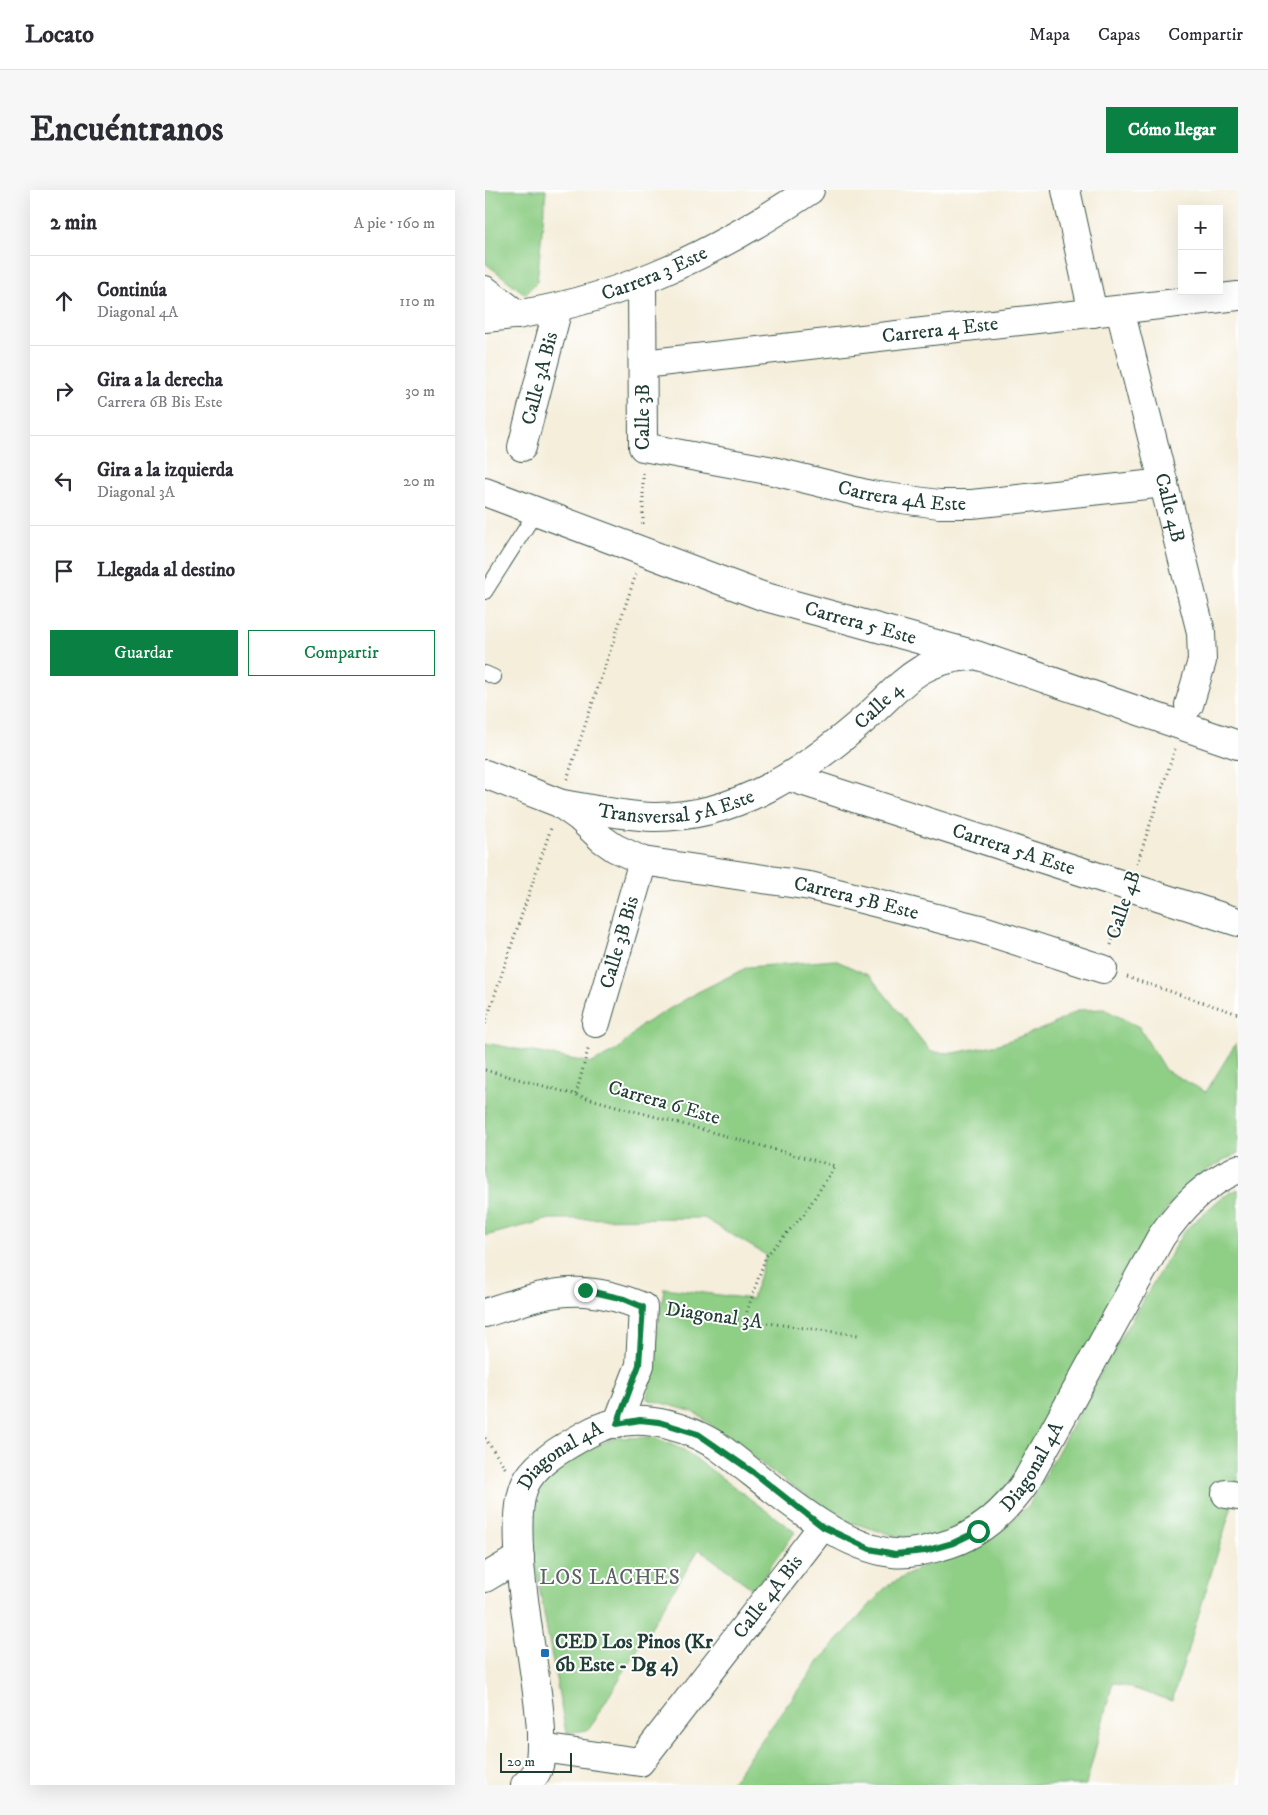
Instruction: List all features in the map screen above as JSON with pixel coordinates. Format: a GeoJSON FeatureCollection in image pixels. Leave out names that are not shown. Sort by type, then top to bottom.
{"type":"FeatureCollection","features":[{"type":"Feature","properties":{"kind":"street","name":"Carrera 3 Este"},"geometry":{"type":"LineString","coordinates":[[485,318],[518,316],[558,308],[642,282],[745,229],[810,190]]}},
{"type":"Feature","properties":{"kind":"street"},"geometry":{"type":"LineString","coordinates":[[1066,190],[1093,313]]}},
{"type":"Feature","properties":{"kind":"street","name":"Calle 3B"},"geometry":{"type":"LineString","coordinates":[[642,282],[643,447]]}},
{"type":"Feature","properties":{"kind":"street"},"geometry":{"type":"LineString","coordinates":[[485,290],[518,316]]}},
{"type":"Feature","properties":{"kind":"street","name":"Carrera 4 Este"},"geometry":{"type":"LineString","coordinates":[[643,364],[1238,296]]}},
{"type":"Feature","properties":{"kind":"street","name":"Calle 3A Bis"},"geometry":{"type":"LineString","coordinates":[[522,447],[558,308]]}},
{"type":"Feature","properties":{"kind":"street","name":"Calle 4B"},"geometry":{"type":"LineString","coordinates":[[1120,310],[1201,632],[1201,668],[1185,716]]}},
{"type":"Feature","properties":{"kind":"street","name":"Carrera 4A Este"},"geometry":{"type":"LineString","coordinates":[[643,447],[773,472],[871,495],[939,504],[973,504],[1164,483]]}},
{"type":"Feature","properties":{"kind":"street","name":"Carrera 5 Este"},"geometry":{"type":"LineString","coordinates":[[485,492],[762,596],[976,655],[1185,716],[1238,745]]}},
{"type":"Feature","properties":{"kind":"street","name":"Calle 4"},"geometry":{"type":"LineString","coordinates":[[789,777],[847,735],[912,675],[943,660],[976,655]]}},
{"type":"Feature","properties":{"kind":"street","name":"Carrera 5B Este"},"geometry":{"type":"LineString","coordinates":[[485,774],[559,803],[579,817],[602,839],[615,848],[643,861],[810,886],[980,929],[1103,969]]}},
{"type":"Feature","properties":{"kind":"street","name":"Transversal 5A Este"},"geometry":{"type":"LineString","coordinates":[[559,803],[630,815],[677,816],[724,808],[769,789],[789,777]]}},
{"type":"Feature","properties":{"kind":"street","name":"Carrera 5A Este"},"geometry":{"type":"LineString","coordinates":[[789,777],[1238,922]]}},
{"type":"Feature","properties":{"kind":"street","name":"Calle 3B Bis"},"geometry":{"type":"LineString","coordinates":[[596,1023],[643,861]]}},
{"type":"Feature","properties":{"kind":"street","name":"Diagonal 4A"},"geometry":{"type":"LineString","coordinates":[[525,1785],[538,1770],[541,1748],[541,1715],[519,1556],[517,1519],[527,1480],[557,1452],[592,1432],[617,1424],[640,1420],[659,1422],[698,1434],[753,1472],[823,1527],[870,1549],[895,1554],[925,1551],[953,1543],[978,1531],[999,1515],[1015,1498],[1027,1480],[1161,1237],[1180,1210],[1199,1192],[1238,1169]]}},
{"type":"Feature","properties":{"kind":"street","name":"Diagonal 3A"},"geometry":{"type":"LineString","coordinates":[[485,1312],[545,1294],[565,1291],[605,1294],[643,1307]]}},
{"type":"Feature","properties":{"kind":"street"},"geometry":{"type":"LineString","coordinates":[[617,1424],[639,1365],[643,1307]]}},
{"type":"Feature","properties":{"kind":"street","name":"Calle 4A Bis"},"geometry":{"type":"LineString","coordinates":[[541,1748],[640,1762],[823,1527]]}},
{"type":"Feature","properties":{"kind":"street"},"geometry":{"type":"LineString","coordinates":[[485,1578],[519,1556]]}},
{"type":"Feature","properties":{"kind":"lane"},"geometry":{"type":"LineString","coordinates":[[485,592],[536,512]]}},
{"type":"Feature","properties":{"kind":"path","name":"Calle 3B"},"geometry":{"type":"LineString","coordinates":[[643,447],[643,552]]}},
{"type":"Feature","properties":{"kind":"path","name":"Calle 4B"},"geometry":{"type":"LineString","coordinates":[[1103,969],[1185,716]]}},
{"type":"Feature","properties":{"kind":"path"},"geometry":{"type":"LineString","coordinates":[[1103,969],[1238,1014]]}},
{"type":"Feature","properties":{"kind":"path"},"geometry":{"type":"LineString","coordinates":[[576,1094],[596,1023]]}},
{"type":"Feature","properties":{"kind":"path","name":"Carrera 6 Este"},"geometry":{"type":"LineString","coordinates":[[485,1070],[835,1166],[804,1214],[766,1256],[745,1320]]}},
{"type":"Feature","properties":{"kind":"path","name":"Diagonal 3A"},"geometry":{"type":"LineString","coordinates":[[643,1307],[857,1335]]}},
{"type":"Feature","properties":{"kind":"path"},"geometry":{"type":"LineString","coordinates":[[485,1438],[505,1468],[527,1480]]}},
{"type":"Feature","properties":{"kind":"green space"},"geometry":{"type":"Polygon","coordinates":[[[485,190],[546,190],[537,282],[525,294],[485,263],[485,190]]]}},
{"type":"Feature","properties":{"kind":"green space"},"geometry":{"type":"Polygon","coordinates":[[[835,960],[870,976],[931,1052],[954,1053],[999,1044],[1050,1026],[1079,1010],[1104,1009],[1139,1027],[1165,1070],[1206,1092],[1236,1043],[1238,1060],[1238,1153],[1205,1171],[1165,1211],[1018,1473],[996,1501],[962,1525],[934,1537],[899,1537],[843,1520],[779,1477],[694,1412],[647,1399],[664,1288],[752,1299],[766,1255],[704,1218],[550,1219],[485,1236],[485,1043],[592,1063],[617,1050],[642,1025],[698,992],[748,967],[835,960]]]}},
{"type":"Feature","properties":{"kind":"green space"},"geometry":{"type":"Polygon","coordinates":[[[1238,1189],[1238,1486],[1172,1701],[1113,1682],[1086,1785],[729,1785],[820,1660],[887,1586],[925,1565],[988,1541],[1029,1505],[1111,1354],[1184,1231],[1221,1198],[1238,1189]]]}},
{"type":"Feature","properties":{"kind":"green space"},"geometry":{"type":"Polygon","coordinates":[[[654,1437],[684,1450],[795,1532],[754,1590],[699,1549],[588,1730],[566,1733],[531,1543],[533,1502],[547,1476],[572,1457],[614,1438],[654,1437]]]}},
{"type":"Feature","properties":{"kind":"place","name":"CED Los Pinos (Kr 6b Este - Dg 4)"},"geometry":{"type":"Point","coordinates":[545,1653]}},
{"type":"Feature","properties":{"kind":"district","name":"LOS LACHES"},"geometry":{"type":"Point","coordinates":[610,1578]}},
{"type":"Feature","properties":{"kind":"route"},"geometry":{"type":"LineString","coordinates":[[585,1290],[624,1299],[643,1307],[639,1365],[617,1424],[640,1420],[659,1422],[698,1434],[753,1472],[823,1527],[870,1549],[895,1554],[925,1551],[953,1543],[978,1531]]}}]}
